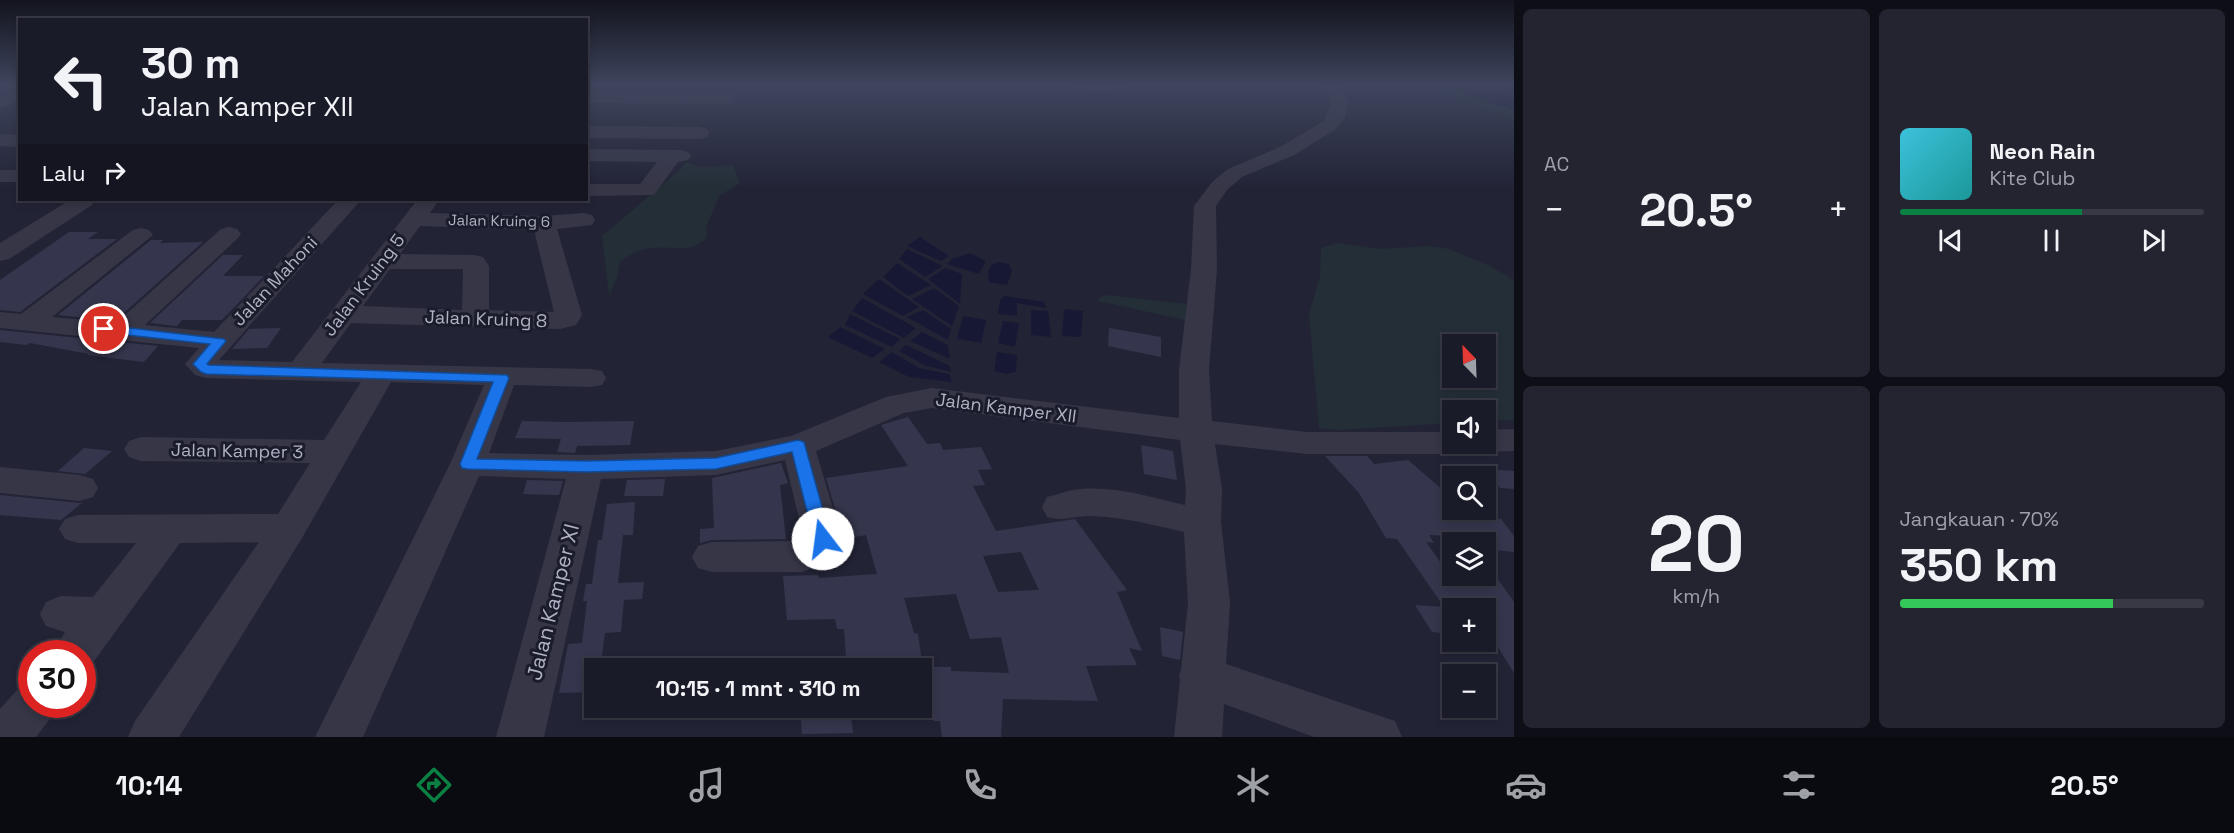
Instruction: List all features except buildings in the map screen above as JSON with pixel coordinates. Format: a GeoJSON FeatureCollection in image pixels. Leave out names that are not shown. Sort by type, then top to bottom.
{"type":"FeatureCollection","features":[{"type":"Feature","properties":{"kind":"street"},"geometry":{"type":"LineString","coordinates":[[1198,737],[1201,676],[1209,603],[1202,522],[1204,489],[1196,431],[1194,370],[1204,269],[1205,206],[1219,186],[1235,173],[1287,151],[1330,125],[1334,119]]}},
{"type":"Feature","properties":{"kind":"street"},"geometry":{"type":"LineString","coordinates":[[588,132],[700,133]]}},
{"type":"Feature","properties":{"kind":"street"},"geometry":{"type":"LineString","coordinates":[[0,141],[18,141]]}},
{"type":"Feature","properties":{"kind":"street"},"geometry":{"type":"LineString","coordinates":[[588,156],[671,162],[646,190],[588,190]]}},
{"type":"Feature","properties":{"kind":"street"},"geometry":{"type":"LineString","coordinates":[[0,176],[18,176]]}},
{"type":"Feature","properties":{"kind":"street"},"geometry":{"type":"LineString","coordinates":[[0,254],[82,201]]}},
{"type":"Feature","properties":{"kind":"street","name":"Jalan Mahoni"},"geometry":{"type":"LineString","coordinates":[[349,201],[200,364],[206,369],[502,378],[591,378]]}},
{"type":"Feature","properties":{"kind":"street","name":"Jalan Kruing 6"},"geometry":{"type":"LineString","coordinates":[[421,209],[544,223],[584,220]]}},
{"type":"Feature","properties":{"kind":"street","name":"Jalan Kruing 5"},"geometry":{"type":"LineString","coordinates":[[302,371],[421,209]]}},
{"type":"Feature","properties":{"kind":"street","name":"Jalan Kruing 8"},"geometry":{"type":"LineString","coordinates":[[342,314],[560,321],[566,319],[568,315],[544,223]]}},
{"type":"Feature","properties":{"kind":"street"},"geometry":{"type":"LineString","coordinates":[[123,331],[229,234]]}},
{"type":"Feature","properties":{"kind":"street"},"geometry":{"type":"LineString","coordinates":[[28,322],[141,235]]}},
{"type":"Feature","properties":{"kind":"street"},"geometry":{"type":"LineString","coordinates":[[382,261],[474,262],[476,266],[475,318]]}},
{"type":"Feature","properties":{"kind":"street"},"geometry":{"type":"LineString","coordinates":[[0,320],[220,341]]}},
{"type":"Feature","properties":{"kind":"street"},"geometry":{"type":"LineString","coordinates":[[152,737],[289,528],[381,374]]}},
{"type":"Feature","properties":{"kind":"street"},"geometry":{"type":"LineString","coordinates":[[339,737],[467,464],[502,378]]}},
{"type":"Feature","properties":{"kind":"street","name":"Jalan Kamper XII"},"geometry":{"type":"LineString","coordinates":[[467,464],[586,467],[716,463],[798,446],[897,404],[932,398],[1196,431],[1307,442],[1442,443]]}},
{"type":"Feature","properties":{"kind":"street"},"geometry":{"type":"LineString","coordinates":[[1496,441],[1514,440]]}},
{"type":"Feature","properties":{"kind":"street"},"geometry":{"type":"LineString","coordinates":[[712,557],[789,559],[802,557],[812,552],[823,539],[798,446]]}},
{"type":"Feature","properties":{"kind":"street","name":"Jalan Kamper 3"},"geometry":{"type":"LineString","coordinates":[[141,449],[333,452]]}},
{"type":"Feature","properties":{"kind":"street","name":"Jalan Kamper XI"},"geometry":{"type":"LineString","coordinates":[[520,737],[586,467]]}},
{"type":"Feature","properties":{"kind":"street"},"geometry":{"type":"LineString","coordinates":[[0,480],[80,488]]}},
{"type":"Feature","properties":{"kind":"street"},"geometry":{"type":"LineString","coordinates":[[1078,504],[1202,522]]}},
{"type":"Feature","properties":{"kind":"street"},"geometry":{"type":"LineString","coordinates":[[78,529],[289,528]]}},
{"type":"Feature","properties":{"kind":"street"},"geometry":{"type":"LineString","coordinates":[[85,640],[169,529]]}},
{"type":"Feature","properties":{"kind":"street"},"geometry":{"type":"LineString","coordinates":[[61,614],[105,615]]}},
{"type":"Feature","properties":{"kind":"street"},"geometry":{"type":"LineString","coordinates":[[1201,676],[1378,737]]}},
{"type":"Feature","properties":{"kind":"street"},"geometry":{"type":"LineString","coordinates":[[8,737],[23,718]]}},
{"type":"Feature","properties":{"kind":"shaded area"},"geometry":{"type":"Polygon","coordinates":[[[686,162],[700,167],[733,165],[740,183],[719,196],[706,228],[707,237],[701,243],[687,248],[658,247],[638,251],[620,262],[617,278],[609,295],[602,236],[681,169],[686,162]]]}},
{"type":"Feature","properties":{"kind":"shaded area"},"geometry":{"type":"Polygon","coordinates":[[[920,237],[949,256],[941,261],[907,246],[920,237]]]}},
{"type":"Feature","properties":{"kind":"shaded area"},"geometry":{"type":"Polygon","coordinates":[[[1338,243],[1381,249],[1428,246],[1449,249],[1490,266],[1514,280],[1514,420],[1496,421],[1496,400],[1442,400],[1442,424],[1338,430],[1319,428],[1309,313],[1320,277],[1321,248],[1338,243]]]}},
{"type":"Feature","properties":{"kind":"shaded area"},"geometry":{"type":"Polygon","coordinates":[[[907,249],[943,266],[925,277],[899,259],[907,249]]]}},
{"type":"Feature","properties":{"kind":"shaded area"},"geometry":{"type":"Polygon","coordinates":[[[970,253],[986,261],[979,274],[947,264],[952,259],[970,253]]]}},
{"type":"Feature","properties":{"kind":"shaded area"},"geometry":{"type":"Polygon","coordinates":[[[998,262],[1009,264],[1012,271],[1007,285],[989,282],[988,272],[991,265],[998,262]]]}},
{"type":"Feature","properties":{"kind":"shaded area"},"geometry":{"type":"Polygon","coordinates":[[[897,263],[931,285],[908,296],[883,277],[897,263]]]}},
{"type":"Feature","properties":{"kind":"shaded area"},"geometry":{"type":"Polygon","coordinates":[[[945,268],[962,274],[960,304],[928,279],[945,268]]]}},
{"type":"Feature","properties":{"kind":"shaded area"},"geometry":{"type":"Polygon","coordinates":[[[879,279],[919,307],[903,316],[863,294],[879,279]]]}},
{"type":"Feature","properties":{"kind":"shaded area"},"geometry":{"type":"Polygon","coordinates":[[[934,288],[959,306],[952,326],[912,299],[934,288]]]}},
{"type":"Feature","properties":{"kind":"shaded area"},"geometry":{"type":"Polygon","coordinates":[[[1108,295],[1187,304],[1185,320],[1098,301],[1100,297],[1108,295]]]}},
{"type":"Feature","properties":{"kind":"shaded area"},"geometry":{"type":"Polygon","coordinates":[[[1004,296],[1044,302],[1046,308],[1017,303],[1017,316],[998,314],[1000,300],[1004,296]]]}},
{"type":"Feature","properties":{"kind":"shaded area"},"geometry":{"type":"Polygon","coordinates":[[[862,298],[916,328],[904,338],[852,311],[862,298]]]}},
{"type":"Feature","properties":{"kind":"shaded area"},"geometry":{"type":"Polygon","coordinates":[[[1066,309],[1083,311],[1081,337],[1062,336],[1066,309]]]}},
{"type":"Feature","properties":{"kind":"shaded area"},"geometry":{"type":"Polygon","coordinates":[[[923,310],[951,329],[948,340],[907,317],[923,310]]]}},
{"type":"Feature","properties":{"kind":"shaded area"},"geometry":{"type":"Polygon","coordinates":[[[1031,310],[1048,311],[1051,337],[1031,335],[1031,310]]]}},
{"type":"Feature","properties":{"kind":"shaded area"},"geometry":{"type":"Polygon","coordinates":[[[850,314],[900,339],[892,347],[845,325],[850,314]]]}},
{"type":"Feature","properties":{"kind":"shaded area"},"geometry":{"type":"Polygon","coordinates":[[[963,316],[986,320],[981,343],[957,339],[963,316]]]}},
{"type":"Feature","properties":{"kind":"shaded area"},"geometry":{"type":"Polygon","coordinates":[[[1003,321],[1019,323],[1015,347],[998,343],[1003,321]]]}},
{"type":"Feature","properties":{"kind":"shaded area"},"geometry":{"type":"Polygon","coordinates":[[[840,327],[885,349],[872,358],[828,337],[840,327]]]}},
{"type":"Feature","properties":{"kind":"shaded area"},"geometry":{"type":"Polygon","coordinates":[[[922,332],[948,345],[950,359],[910,341],[922,332]]]}},
{"type":"Feature","properties":{"kind":"shaded area"},"geometry":{"type":"Polygon","coordinates":[[[906,345],[950,366],[951,372],[924,365],[899,351],[906,345]]]}},
{"type":"Feature","properties":{"kind":"shaded area"},"geometry":{"type":"Polygon","coordinates":[[[892,352],[919,368],[949,374],[952,382],[909,377],[879,362],[892,352]]]}},
{"type":"Feature","properties":{"kind":"shaded area"},"geometry":{"type":"Polygon","coordinates":[[[997,352],[1017,355],[1016,372],[1006,374],[994,371],[997,352]]]}},
{"type":"Feature","properties":{"kind":"route"},"geometry":{"type":"LineString","coordinates":[[104,329],[220,341],[200,364],[206,369],[502,378],[467,464],[586,467],[716,463],[769,454],[798,446],[823,539]]}}]}
